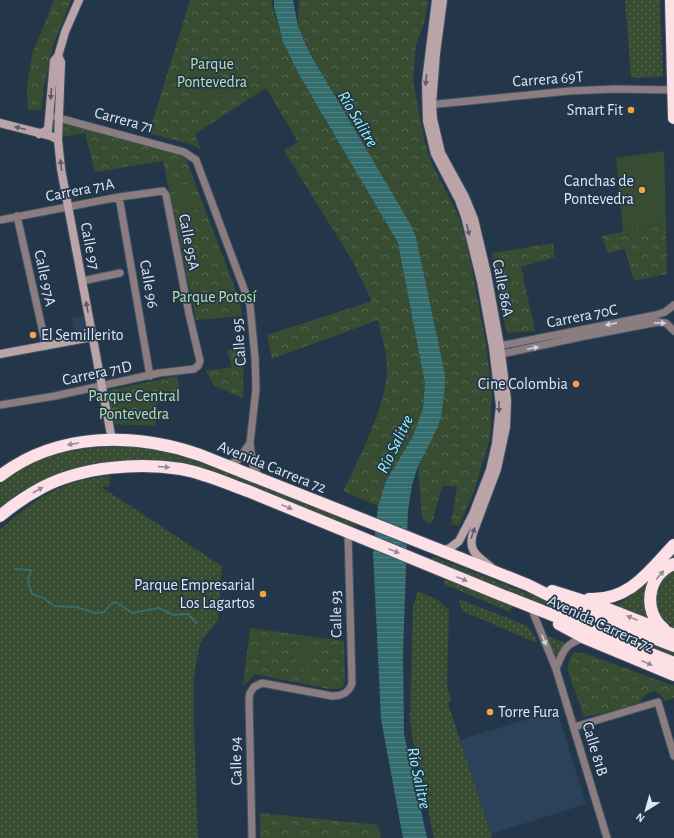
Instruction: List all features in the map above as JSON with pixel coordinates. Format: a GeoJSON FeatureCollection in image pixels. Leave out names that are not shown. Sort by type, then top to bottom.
{"type":"FeatureCollection","features":[{"type":"Feature","properties":{"kind":"highway"},"geometry":{"type":"LineString","coordinates":[[671,0],[674,118]]}},
{"type":"Feature","properties":{"kind":"highway","name":"Avenida Carrera 72"},"geometry":{"type":"LineString","coordinates":[[1,474],[24,460],[47,451],[76,444],[112,440],[148,442],[167,445],[195,453],[420,542],[528,585],[568,605],[674,646]]}},
{"type":"Feature","properties":{"kind":"highway","name":"Avenida Carrera 72"},"geometry":{"type":"LineString","coordinates":[[0,516],[43,487],[78,474],[123,467],[166,467],[182,469],[208,476],[515,601],[588,628],[674,663]]}},
{"type":"Feature","properties":{"kind":"highway"},"geometry":{"type":"LineString","coordinates":[[572,596],[604,599],[621,594],[634,586],[674,545]]}},
{"type":"Feature","properties":{"kind":"highway"},"geometry":{"type":"LineString","coordinates":[[671,634],[660,626],[654,616],[650,608],[650,598],[655,580],[660,572],[674,564]]}},
{"type":"Feature","properties":{"kind":"highway","name":"Avenida Carrera 72"},"geometry":{"type":"LineString","coordinates":[[528,585],[572,596],[671,634]]}},
{"type":"Feature","properties":{"kind":"highway","name":"Avenida Carrera 72"},"geometry":{"type":"LineString","coordinates":[[515,601],[585,638],[674,674]]}},
{"type":"Feature","properties":{"kind":"street","name":"Calle 97"},"geometry":{"type":"LineString","coordinates":[[39,134],[48,130],[54,61],[58,56],[65,32],[79,0]]}},
{"type":"Feature","properties":{"kind":"street","name":"Calle 86A"},"geometry":{"type":"LineString","coordinates":[[436,0],[426,82],[429,105],[441,153],[465,197],[474,219],[487,274],[497,351],[507,400],[506,427],[497,469],[470,543],[474,551],[499,574]]}},
{"type":"Feature","properties":{"kind":"street","name":"Calle 86A"},"geometry":{"type":"LineString","coordinates":[[429,105],[442,0]]}},
{"type":"Feature","properties":{"kind":"street","name":"Calle 97"},"geometry":{"type":"LineString","coordinates":[[58,56],[61,62],[58,118],[58,140],[61,169],[112,440]]}},
{"type":"Feature","properties":{"kind":"street","name":"Carrera 69T"},"geometry":{"type":"LineString","coordinates":[[429,105],[569,91],[614,89],[673,90]]}},
{"type":"Feature","properties":{"kind":"street","name":"Carrera 71"},"geometry":{"type":"LineString","coordinates":[[49,115],[151,142],[191,155]]}},
{"type":"Feature","properties":{"kind":"street"},"geometry":{"type":"LineString","coordinates":[[0,123],[51,136],[58,140]]}},
{"type":"Feature","properties":{"kind":"street","name":"Calle 95"},"geometry":{"type":"LineString","coordinates":[[191,155],[196,160],[250,305],[255,358],[256,389],[250,443],[253,466],[260,479]]}},
{"type":"Feature","properties":{"kind":"street","name":"Carrera 71A"},"geometry":{"type":"LineString","coordinates":[[0,220],[119,197],[160,191],[165,193]]}},
{"type":"Feature","properties":{"kind":"street","name":"Calle 95A"},"geometry":{"type":"LineString","coordinates":[[165,193],[200,361],[198,366]]}},
{"type":"Feature","properties":{"kind":"street","name":"Calle 96"},"geometry":{"type":"LineString","coordinates":[[119,197],[150,376]]}},
{"type":"Feature","properties":{"kind":"street","name":"Calle 97A"},"geometry":{"type":"LineString","coordinates":[[17,216],[46,346]]}},
{"type":"Feature","properties":{"kind":"street"},"geometry":{"type":"LineString","coordinates":[[82,280],[120,273]]}},
{"type":"Feature","properties":{"kind":"street","name":"Carrera 70C"},"geometry":{"type":"LineString","coordinates":[[497,351],[656,315],[665,312],[674,305]]}},
{"type":"Feature","properties":{"kind":"street","name":"Carrera 70C"},"geometry":{"type":"LineString","coordinates":[[497,351],[658,322],[666,323],[674,332]]}},
{"type":"Feature","properties":{"kind":"street"},"geometry":{"type":"LineString","coordinates":[[0,354],[92,337]]}},
{"type":"Feature","properties":{"kind":"street","name":"Calle 86A"},"geometry":{"type":"LineString","coordinates":[[441,551],[455,545],[462,537],[473,514],[490,470],[500,418],[497,351]]}},
{"type":"Feature","properties":{"kind":"street","name":"Carrera 71D"},"geometry":{"type":"LineString","coordinates":[[0,405],[194,369],[198,366]]}},
{"type":"Feature","properties":{"kind":"street","name":"Calle 95"},"geometry":{"type":"LineString","coordinates":[[226,466],[238,460],[250,443]]}},
{"type":"Feature","properties":{"kind":"street","name":"Calle 93"},"geometry":{"type":"LineString","coordinates":[[256,686],[264,683],[332,696],[346,693],[350,688],[352,683],[348,532]]}},
{"type":"Feature","properties":{"kind":"street","name":"Calle 81B"},"geometry":{"type":"LineString","coordinates":[[532,610],[556,669],[607,838]]}},
{"type":"Feature","properties":{"kind":"street"},"geometry":{"type":"LineString","coordinates":[[556,669],[562,653],[567,647],[572,642],[585,638]]}},
{"type":"Feature","properties":{"kind":"street","name":"Calle 94"},"geometry":{"type":"LineString","coordinates":[[252,838],[249,699],[250,693],[256,686]]}},
{"type":"Feature","properties":{"kind":"street"},"geometry":{"type":"LineString","coordinates":[[574,727],[658,702],[674,756]]}},
{"type":"Feature","properties":{"kind":"shaded area"},"geometry":{"type":"Polygon","coordinates":[[[274,0],[293,0],[298,26],[309,52],[412,227],[416,237],[445,374],[445,388],[441,418],[418,466],[412,485],[408,510],[403,653],[404,734],[427,838],[403,838],[381,719],[373,553],[378,506],[386,481],[413,436],[423,408],[425,384],[398,243],[301,78],[283,42],[274,7],[274,0]]]}},
{"type":"Feature","properties":{"kind":"shaded area"},"geometry":{"type":"Polygon","coordinates":[[[83,316],[86,332],[74,333],[72,318],[83,316]]]}},
{"type":"Feature","properties":{"kind":"shaded area"},"geometry":{"type":"Polygon","coordinates":[[[557,710],[586,804],[490,834],[460,740],[557,710]]]}},
{"type":"Feature","properties":{"kind":"green space"},"geometry":{"type":"Polygon","coordinates":[[[54,0],[71,0],[53,46],[43,91],[42,110],[28,110],[27,86],[32,54],[54,0]]]}},
{"type":"Feature","properties":{"kind":"green space","name":"Parque Pontevedra"},"geometry":{"type":"Polygon","coordinates":[[[190,0],[272,0],[272,5],[283,42],[301,78],[398,243],[425,384],[423,408],[413,436],[386,481],[378,506],[343,491],[357,464],[371,431],[386,382],[386,356],[378,320],[272,359],[267,335],[372,301],[352,260],[284,151],[298,142],[266,88],[195,134],[201,150],[193,145],[149,133],[190,0]]]}},
{"type":"Feature","properties":{"kind":"green space"},"geometry":{"type":"Polygon","coordinates":[[[299,0],[428,0],[425,20],[416,45],[413,80],[425,143],[433,167],[459,217],[468,248],[486,345],[492,391],[490,438],[474,491],[459,526],[451,524],[457,486],[442,486],[432,523],[426,523],[422,517],[418,466],[441,418],[445,388],[445,374],[416,237],[309,52],[298,26],[299,0]]]}},
{"type":"Feature","properties":{"kind":"green space"},"geometry":{"type":"Polygon","coordinates":[[[625,0],[660,0],[663,77],[631,78],[625,0]]]}},
{"type":"Feature","properties":{"kind":"green space","name":"Parque Pontevedra"},"geometry":{"type":"Polygon","coordinates":[[[208,68],[221,79],[203,104],[188,94],[208,68]]]}},
{"type":"Feature","properties":{"kind":"green space"},"geometry":{"type":"Polygon","coordinates":[[[235,71],[248,81],[232,101],[218,92],[235,71]]]}},
{"type":"Feature","properties":{"kind":"green space","name":"Parque Potosí"},"geometry":{"type":"Polygon","coordinates":[[[66,124],[182,155],[186,159],[240,302],[242,316],[196,320],[163,161],[95,172],[85,133],[62,137],[60,129],[66,124]]]}},
{"type":"Feature","properties":{"kind":"green space","name":"Canchas de Pontevedra"},"geometry":{"type":"Polygon","coordinates":[[[664,151],[666,222],[623,232],[616,158],[664,151]]]}},
{"type":"Feature","properties":{"kind":"green space"},"geometry":{"type":"Polygon","coordinates":[[[189,184],[195,212],[181,215],[175,187],[189,184]]]}},
{"type":"Feature","properties":{"kind":"green space"},"geometry":{"type":"Polygon","coordinates":[[[666,222],[667,274],[634,281],[625,249],[608,253],[602,236],[666,222]]]}},
{"type":"Feature","properties":{"kind":"green space"},"geometry":{"type":"Polygon","coordinates":[[[553,243],[555,257],[521,267],[535,331],[507,333],[498,295],[492,253],[553,243]]]}},
{"type":"Feature","properties":{"kind":"green space"},"geometry":{"type":"Polygon","coordinates":[[[244,345],[243,398],[214,386],[206,371],[232,367],[227,350],[244,345]]]}},
{"type":"Feature","properties":{"kind":"green space","name":"Parque Central Pontevedra"},"geometry":{"type":"Polygon","coordinates":[[[177,376],[180,390],[154,406],[156,426],[112,424],[107,391],[177,376]]]}},
{"type":"Feature","properties":{"kind":"green space"},"geometry":{"type":"Polygon","coordinates":[[[109,446],[138,447],[169,452],[246,479],[357,525],[355,530],[240,483],[114,462],[0,510],[0,484],[20,470],[49,456],[109,446]]]}},
{"type":"Feature","properties":{"kind":"green space"},"geometry":{"type":"Polygon","coordinates":[[[109,476],[110,486],[101,487],[222,566],[218,620],[200,643],[194,676],[194,727],[198,838],[0,838],[0,530],[32,504],[59,488],[78,481],[109,476]]]}},
{"type":"Feature","properties":{"kind":"green space"},"geometry":{"type":"Polygon","coordinates":[[[674,553],[674,559],[659,570],[653,622],[612,606],[630,597],[674,553]]]}},
{"type":"Feature","properties":{"kind":"green space"},"geometry":{"type":"Polygon","coordinates":[[[432,556],[674,651],[674,658],[431,561],[432,556]]]}},
{"type":"Feature","properties":{"kind":"green space"},"geometry":{"type":"Polygon","coordinates":[[[674,567],[674,631],[668,628],[655,609],[656,584],[674,567]]]}},
{"type":"Feature","properties":{"kind":"green space"},"geometry":{"type":"Polygon","coordinates":[[[446,577],[513,605],[510,612],[444,584],[446,577]]]}},
{"type":"Feature","properties":{"kind":"green space"},"geometry":{"type":"Polygon","coordinates":[[[418,591],[438,600],[449,610],[447,686],[451,701],[448,703],[492,838],[434,838],[412,736],[410,719],[413,606],[418,591]]]}},
{"type":"Feature","properties":{"kind":"green space"},"geometry":{"type":"Polygon","coordinates":[[[459,599],[525,625],[533,632],[537,643],[462,611],[459,599]]]}},
{"type":"Feature","properties":{"kind":"green space"},"geometry":{"type":"Polygon","coordinates":[[[250,628],[344,641],[345,679],[343,687],[338,689],[329,689],[255,674],[243,686],[250,628]]]}},
{"type":"Feature","properties":{"kind":"green space"},"geometry":{"type":"Polygon","coordinates":[[[546,635],[567,644],[556,663],[546,635]]]}},
{"type":"Feature","properties":{"kind":"green space"},"geometry":{"type":"Polygon","coordinates":[[[299,640],[315,643],[311,671],[295,668],[299,640]]]}},
{"type":"Feature","properties":{"kind":"green space"},"geometry":{"type":"Polygon","coordinates":[[[575,652],[584,653],[674,686],[674,698],[665,701],[661,695],[655,691],[646,694],[638,705],[584,717],[568,671],[569,659],[575,652]]]}},
{"type":"Feature","properties":{"kind":"green space"},"geometry":{"type":"Polygon","coordinates":[[[260,813],[378,825],[381,838],[260,838],[260,813]]]}},
{"type":"Feature","properties":{"kind":"waterway"},"geometry":{"type":"LineString","coordinates":[[15,569],[31,570],[28,581],[32,594],[43,598],[54,606],[76,607],[96,613],[104,612],[111,604],[116,602],[132,613],[159,608],[173,615],[188,614],[196,623]]}},
{"type":"Feature","properties":{"kind":"place","name":"Smart Fit"},"geometry":{"type":"Point","coordinates":[631,110]}},
{"type":"Feature","properties":{"kind":"place","name":"Canchas de Pontevedra"},"geometry":{"type":"Point","coordinates":[642,190]}},
{"type":"Feature","properties":{"kind":"place","name":"El Semillerito"},"geometry":{"type":"Point","coordinates":[33,335]}},
{"type":"Feature","properties":{"kind":"place","name":"Cine Colombia"},"geometry":{"type":"Point","coordinates":[576,384]}},
{"type":"Feature","properties":{"kind":"place","name":"Parque Empresarial Los Lagartos"},"geometry":{"type":"Point","coordinates":[263,594]}},
{"type":"Feature","properties":{"kind":"place","name":"Torre Fura"},"geometry":{"type":"Point","coordinates":[490,712]}},
{"type":"Feature","properties":{"kind":"water label","name":"Río Salitre"},"geometry":{"type":"Point","coordinates":[358,119]}},
{"type":"Feature","properties":{"kind":"water label","name":"Río Salitre"},"geometry":{"type":"Point","coordinates":[395,444]}},
{"type":"Feature","properties":{"kind":"water label","name":"Río Salitre"},"geometry":{"type":"Point","coordinates":[419,778]}}]}
